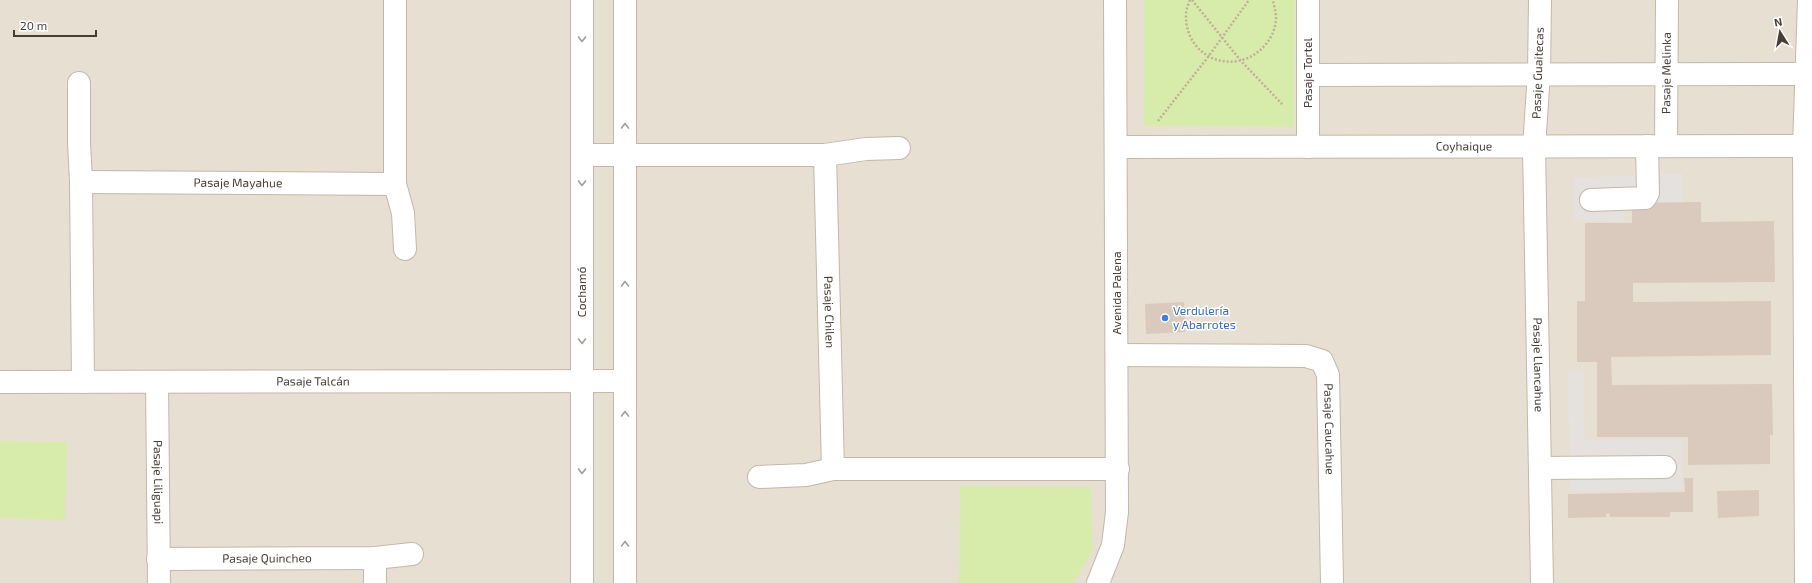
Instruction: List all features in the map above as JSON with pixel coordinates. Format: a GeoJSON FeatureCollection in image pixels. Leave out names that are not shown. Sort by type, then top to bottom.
{"type":"FeatureCollection","features":[{"type":"Feature","properties":{"kind":"street"},"geometry":{"type":"LineString","coordinates":[[396,0],[395,184],[404,213],[406,249]]}},
{"type":"Feature","properties":{"kind":"street","name":"Cochamó"},"geometry":{"type":"LineString","coordinates":[[582,0],[582,583]]}},
{"type":"Feature","properties":{"kind":"street"},"geometry":{"type":"LineString","coordinates":[[625,0],[625,583]]}},
{"type":"Feature","properties":{"kind":"street","name":"Avenida Palena"},"geometry":{"type":"LineString","coordinates":[[1098,583],[1108,560],[1116,529],[1118,469],[1115,0]]}},
{"type":"Feature","properties":{"kind":"street","name":"Pasaje Tortel"},"geometry":{"type":"LineString","coordinates":[[1308,0],[1308,139]]}},
{"type":"Feature","properties":{"kind":"street","name":"Pasaje Guaitecas"},"geometry":{"type":"LineString","coordinates":[[1534,147],[1539,73],[1540,0]]}},
{"type":"Feature","properties":{"kind":"street","name":"Pasaje Melinka"},"geometry":{"type":"LineString","coordinates":[[1591,200],[1645,198],[1648,193],[1667,74],[1667,0]]}},
{"type":"Feature","properties":{"kind":"street"},"geometry":{"type":"LineString","coordinates":[[1806,583],[1809,0]]}},
{"type":"Feature","properties":{"kind":"street"},"geometry":{"type":"LineString","coordinates":[[1308,75],[1539,73],[1809,74]]}},
{"type":"Feature","properties":{"kind":"street"},"geometry":{"type":"LineString","coordinates":[[79,83],[84,382]]}},
{"type":"Feature","properties":{"kind":"street","name":"Coyhaique"},"geometry":{"type":"LineString","coordinates":[[1116,147],[1308,139],[1534,147],[1808,146]]}},
{"type":"Feature","properties":{"kind":"street","name":"Pasaje Llancahue"},"geometry":{"type":"LineString","coordinates":[[1534,147],[1542,583]]}},
{"type":"Feature","properties":{"kind":"street"},"geometry":{"type":"LineString","coordinates":[[582,155],[825,155],[866,149],[899,148]]}},
{"type":"Feature","properties":{"kind":"street","name":"Pasaje Chilen"},"geometry":{"type":"LineString","coordinates":[[825,155],[833,469]]}},
{"type":"Feature","properties":{"kind":"street","name":"Pasaje Mayahue"},"geometry":{"type":"LineString","coordinates":[[81,182],[395,184]]}},
{"type":"Feature","properties":{"kind":"street","name":"Pasaje Caucahue"},"geometry":{"type":"LineString","coordinates":[[1117,356],[1306,356],[1322,361],[1328,375],[1332,583]]}},
{"type":"Feature","properties":{"kind":"street","name":"Pasaje Talcán"},"geometry":{"type":"LineString","coordinates":[[0,382],[625,381]]}},
{"type":"Feature","properties":{"kind":"street","name":"Pasaje Liliguapi"},"geometry":{"type":"LineString","coordinates":[[157,382],[158,583]]}},
{"type":"Feature","properties":{"kind":"street"},"geometry":{"type":"LineString","coordinates":[[1540,468],[1665,467]]}},
{"type":"Feature","properties":{"kind":"street"},"geometry":{"type":"LineString","coordinates":[[759,476],[806,475],[833,469],[1118,469]]}},
{"type":"Feature","properties":{"kind":"street","name":"Pasaje Quincheo"},"geometry":{"type":"LineString","coordinates":[[158,559],[375,558],[412,554]]}},
{"type":"Feature","properties":{"kind":"street"},"geometry":{"type":"LineString","coordinates":[[375,558],[375,583]]}},
{"type":"Feature","properties":{"kind":"path"},"geometry":{"type":"LineString","coordinates":[[1191,0],[1222,39],[1308,139]]}},
{"type":"Feature","properties":{"kind":"path"},"geometry":{"type":"LineString","coordinates":[[1191,0],[1186,14],[1188,31],[1196,46],[1208,57],[1224,62],[1241,61],[1258,53],[1271,38],[1276,19],[1273,0]]}},
{"type":"Feature","properties":{"kind":"path"},"geometry":{"type":"LineString","coordinates":[[1138,147],[1222,39],[1249,0]]}},
{"type":"Feature","properties":{"kind":"shaded area"},"geometry":{"type":"Polygon","coordinates":[[[0,0],[1812,0],[1812,583],[0,583],[0,0]]]}},
{"type":"Feature","properties":{"kind":"shaded area"},"geometry":{"type":"Polygon","coordinates":[[[1683,173],[1683,202],[1625,203],[1625,222],[1574,220],[1573,178],[1683,173]]]}},
{"type":"Feature","properties":{"kind":"shaded area"},"geometry":{"type":"Polygon","coordinates":[[[1568,371],[1583,371],[1585,440],[1683,439],[1682,489],[1570,491],[1568,371]]]}},
{"type":"Feature","properties":{"kind":"green space"},"geometry":{"type":"Polygon","coordinates":[[[1144,0],[1295,0],[1294,127],[1144,126],[1144,0]]]}},
{"type":"Feature","properties":{"kind":"green space"},"geometry":{"type":"Polygon","coordinates":[[[0,441],[67,442],[65,520],[0,518],[0,441]]]}},
{"type":"Feature","properties":{"kind":"green space"},"geometry":{"type":"Polygon","coordinates":[[[960,486],[1091,487],[1093,550],[1073,583],[959,583],[960,486]]]}},
{"type":"Feature","properties":{"kind":"building"},"geometry":{"type":"Polygon","coordinates":[[[1701,202],[1701,222],[1774,221],[1775,282],[1633,283],[1633,302],[1771,301],[1771,355],[1611,357],[1612,385],[1772,384],[1773,435],[1770,435],[1770,464],[1688,465],[1688,437],[1597,437],[1597,362],[1577,362],[1577,301],[1585,301],[1585,223],[1632,223],[1632,203],[1701,202]]]}},
{"type":"Feature","properties":{"kind":"building","name":"Verdulería y Abarrotes"},"geometry":{"type":"Polygon","coordinates":[[[1184,302],[1185,332],[1146,334],[1145,304],[1184,302]]]}},
{"type":"Feature","properties":{"kind":"building"},"geometry":{"type":"Polygon","coordinates":[[[1684,478],[1693,478],[1693,512],[1670,512],[1670,517],[1610,517],[1609,513],[1606,514],[1606,517],[1568,518],[1568,494],[1685,492],[1684,478]]]}},
{"type":"Feature","properties":{"kind":"building"},"geometry":{"type":"Polygon","coordinates":[[[1759,490],[1759,516],[1718,518],[1717,491],[1759,490]]]}},
{"type":"Feature","properties":{"kind":"place","name":"Verdulería y Abarrotes"},"geometry":{"type":"Point","coordinates":[1165,318]}}]}
